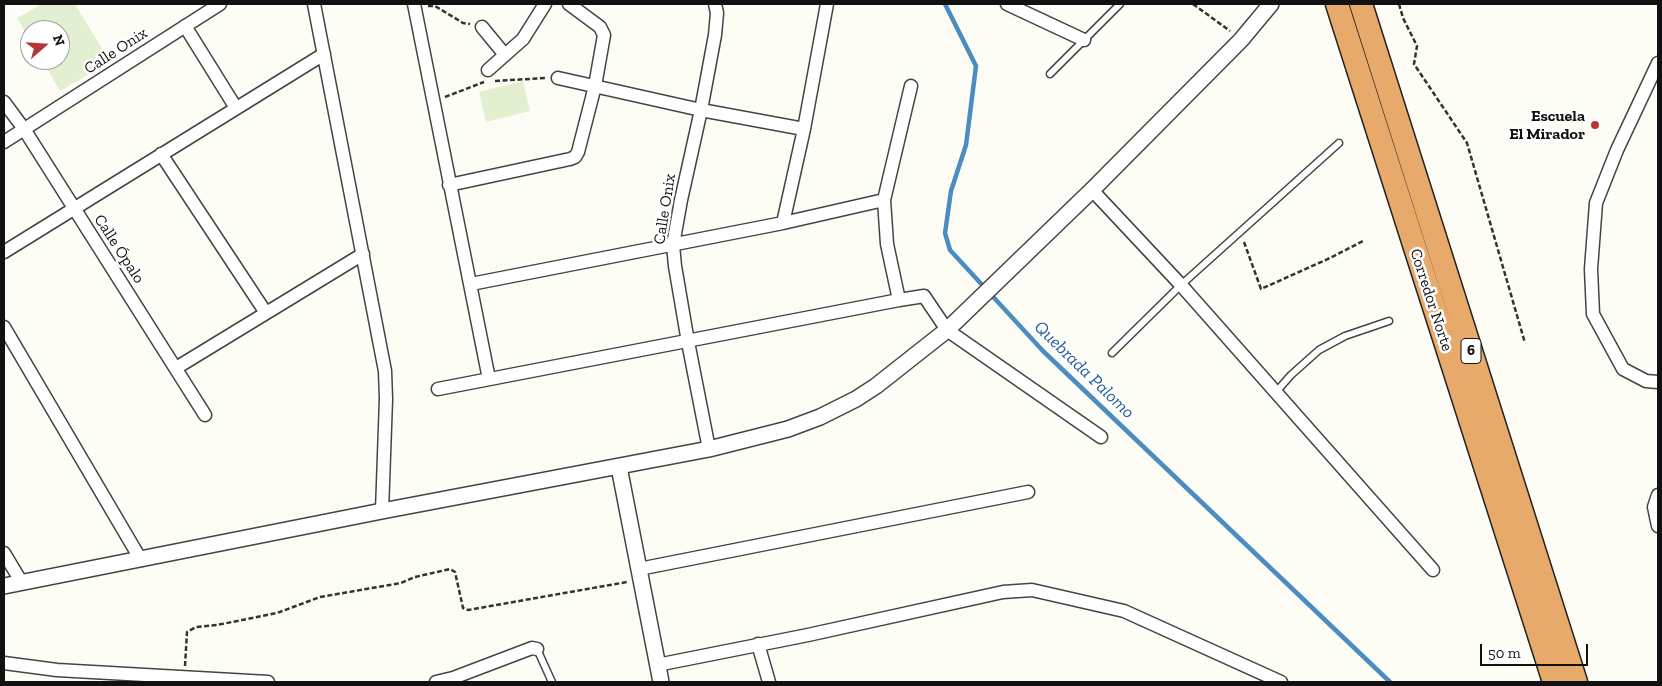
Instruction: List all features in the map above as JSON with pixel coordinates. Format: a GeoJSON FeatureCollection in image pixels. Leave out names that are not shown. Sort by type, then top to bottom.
{"type":"FeatureCollection","features":[{"type":"Feature","properties":{"kind":"highway","name":"Corredor Norte"},"geometry":{"type":"LineString","coordinates":[[1337,4],[1554,682]]}},
{"type":"Feature","properties":{"kind":"highway","name":"Corredor Norte"},"geometry":{"type":"LineString","coordinates":[[1364,12],[1576,682]]}},
{"type":"Feature","properties":{"kind":"street","name":"Calle Onix"},"geometry":{"type":"LineString","coordinates":[[4,142],[218,4]]}},
{"type":"Feature","properties":{"kind":"street"},"geometry":{"type":"LineString","coordinates":[[314,4],[384,372],[386,399],[382,511]]}},
{"type":"Feature","properties":{"kind":"street"},"geometry":{"type":"LineString","coordinates":[[414,4],[489,380]]}},
{"type":"Feature","properties":{"kind":"street"},"geometry":{"type":"LineString","coordinates":[[488,70],[522,38],[545,4]]}},
{"type":"Feature","properties":{"kind":"street"},"geometry":{"type":"LineString","coordinates":[[449,185],[575,157],[578,152],[595,86],[604,35],[603,31],[569,4]]}},
{"type":"Feature","properties":{"kind":"street","name":"Calle Onix"},"geometry":{"type":"LineString","coordinates":[[709,449],[688,342],[673,245],[715,35],[717,13],[715,4]]}},
{"type":"Feature","properties":{"kind":"street"},"geometry":{"type":"LineString","coordinates":[[783,223],[804,129],[828,4]]}},
{"type":"Feature","properties":{"kind":"street"},"geometry":{"type":"LineString","coordinates":[[1007,4],[1084,40]]}},
{"type":"Feature","properties":{"kind":"street"},"geometry":{"type":"LineString","coordinates":[[4,586],[382,511],[709,449],[788,429],[840,408],[876,386],[947,330],[972,307],[1241,40],[1271,4]]}},
{"type":"Feature","properties":{"kind":"street"},"geometry":{"type":"LineString","coordinates":[[185,26],[236,108]]}},
{"type":"Feature","properties":{"kind":"street"},"geometry":{"type":"LineString","coordinates":[[482,27],[505,55]]}},
{"type":"Feature","properties":{"kind":"street"},"geometry":{"type":"LineString","coordinates":[[4,252],[324,54]]}},
{"type":"Feature","properties":{"kind":"street"},"geometry":{"type":"LineString","coordinates":[[1658,63],[1617,150],[1596,203],[1591,269],[1593,314],[1623,369],[1646,381],[1658,382]]}},
{"type":"Feature","properties":{"kind":"street"},"geometry":{"type":"LineString","coordinates":[[558,78],[701,110],[804,129]]}},
{"type":"Feature","properties":{"kind":"street"},"geometry":{"type":"LineString","coordinates":[[899,300],[888,244],[884,200],[911,86]]}},
{"type":"Feature","properties":{"kind":"street","name":"Calle Ópalo"},"geometry":{"type":"LineString","coordinates":[[4,102],[24,129],[205,415]]}},
{"type":"Feature","properties":{"kind":"street"},"geometry":{"type":"LineString","coordinates":[[161,154],[266,313]]}},
{"type":"Feature","properties":{"kind":"street"},"geometry":{"type":"LineString","coordinates":[[1092,190],[1181,285],[1434,570]]}},
{"type":"Feature","properties":{"kind":"street"},"geometry":{"type":"LineString","coordinates":[[470,284],[783,223],[884,200]]}},
{"type":"Feature","properties":{"kind":"street"},"geometry":{"type":"LineString","coordinates":[[176,368],[363,254]]}},
{"type":"Feature","properties":{"kind":"street"},"geometry":{"type":"LineString","coordinates":[[438,389],[924,296],[947,330],[1101,437]]}},
{"type":"Feature","properties":{"kind":"street"},"geometry":{"type":"LineString","coordinates":[[4,328],[140,560]]}},
{"type":"Feature","properties":{"kind":"street"},"geometry":{"type":"LineString","coordinates":[[619,467],[660,682]]}},
{"type":"Feature","properties":{"kind":"street"},"geometry":{"type":"LineString","coordinates":[[640,574],[1028,492]]}},
{"type":"Feature","properties":{"kind":"street"},"geometry":{"type":"LineString","coordinates":[[1658,495],[1654,507],[1658,526]]}},
{"type":"Feature","properties":{"kind":"street"},"geometry":{"type":"LineString","coordinates":[[4,553],[22,583]]}},
{"type":"Feature","properties":{"kind":"street"},"geometry":{"type":"LineString","coordinates":[[657,665],[808,635],[1003,592],[1032,590],[1124,611],[1281,682]]}},
{"type":"Feature","properties":{"kind":"street"},"geometry":{"type":"LineString","coordinates":[[758,644],[769,682]]}},
{"type":"Feature","properties":{"kind":"street"},"geometry":{"type":"LineString","coordinates":[[436,682],[453,678],[532,648],[538,649]]}},
{"type":"Feature","properties":{"kind":"street"},"geometry":{"type":"LineString","coordinates":[[4,663],[57,670],[268,682]]}},
{"type":"Feature","properties":{"kind":"lane"},"geometry":{"type":"LineString","coordinates":[[1050,74],[1120,4]]}},
{"type":"Feature","properties":{"kind":"lane"},"geometry":{"type":"LineString","coordinates":[[1112,353],[1181,285],[1338,143]]}},
{"type":"Feature","properties":{"kind":"lane"},"geometry":{"type":"LineString","coordinates":[[1276,392],[1291,375],[1319,350],[1345,336],[1389,321]]}},
{"type":"Feature","properties":{"kind":"lane"},"geometry":{"type":"LineString","coordinates":[[538,649],[552,682]]}},
{"type":"Feature","properties":{"kind":"path"},"geometry":{"type":"LineString","coordinates":[[414,4],[435,6],[463,23],[482,27]]}},
{"type":"Feature","properties":{"kind":"path"},"geometry":{"type":"LineString","coordinates":[[1193,4],[1241,40]]}},
{"type":"Feature","properties":{"kind":"path"},"geometry":{"type":"LineString","coordinates":[[1399,4],[1403,18],[1417,46],[1414,64],[1467,143],[1525,342]]}},
{"type":"Feature","properties":{"kind":"path"},"geometry":{"type":"LineString","coordinates":[[433,102],[483,82],[558,78]]}},
{"type":"Feature","properties":{"kind":"path"},"geometry":{"type":"LineString","coordinates":[[1241,231],[1262,289],[1363,241]]}},
{"type":"Feature","properties":{"kind":"path"},"geometry":{"type":"LineString","coordinates":[[184,678],[187,632],[196,627],[217,625],[277,613],[320,597],[401,584],[415,577],[450,569],[454,572],[463,608],[468,610],[640,574]]}},
{"type":"Feature","properties":{"kind":"green space"},"geometry":{"type":"Polygon","coordinates":[[[42,4],[75,4],[110,62],[60,91],[48,70],[70,70],[70,20],[20,20],[20,23],[17,18],[42,4]]]}},
{"type":"Feature","properties":{"kind":"green space"},"geometry":{"type":"Polygon","coordinates":[[[523,81],[530,111],[486,122],[479,92],[523,81]]]}},
{"type":"Feature","properties":{"kind":"waterway","name":"Quebrada Palomo"},"geometry":{"type":"LineString","coordinates":[[945,4],[976,66],[966,145],[951,191],[945,233],[950,250],[1043,351],[1390,682]]}},
{"type":"Feature","properties":{"kind":"place","name":"Escuela El Mirador"},"geometry":{"type":"Point","coordinates":[1595,125]}}]}
